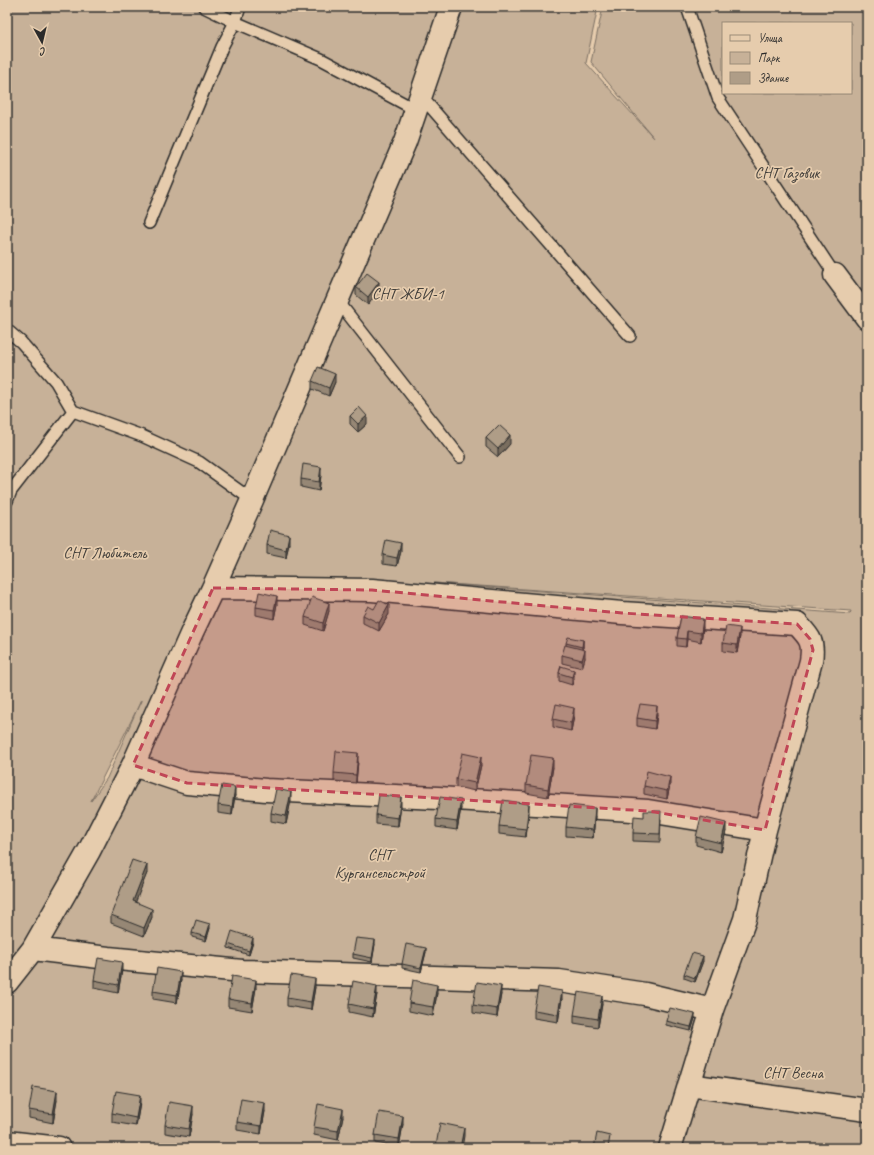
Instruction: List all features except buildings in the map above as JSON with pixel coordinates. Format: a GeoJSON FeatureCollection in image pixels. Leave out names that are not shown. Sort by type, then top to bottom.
{"type":"FeatureCollection","features":[{"type":"Feature","properties":{"kind":"street"},"geometry":{"type":"LineString","coordinates":[[7,982],[33,949],[89,851],[133,765],[252,500],[405,142],[451,7]]}},
{"type":"Feature","properties":{"kind":"street"},"geometry":{"type":"LineString","coordinates":[[835,275],[867,318]]}},
{"type":"Feature","properties":{"kind":"street"},"geometry":{"type":"LineString","coordinates":[[213,588],[372,590],[622,613],[797,624],[810,639],[813,650],[765,830],[745,919],[712,1010],[670,1148]]}},
{"type":"Feature","properties":{"kind":"street"},"geometry":{"type":"LineString","coordinates":[[133,765],[187,783],[266,790],[438,798],[648,811],[765,830]]}},
{"type":"Feature","properties":{"kind":"street"},"geometry":{"type":"LineString","coordinates":[[33,949],[242,971],[559,981],[645,994],[712,1010]]}},
{"type":"Feature","properties":{"kind":"street"},"geometry":{"type":"LineString","coordinates":[[689,1085],[867,1110]]}},
{"type":"Feature","properties":{"kind":"street"},"geometry":{"type":"LineString","coordinates":[[7,1142],[59,1148]]}},
{"type":"Feature","properties":{"kind":"lane"},"geometry":{"type":"LineString","coordinates":[[204,7],[418,103],[630,336]]}},
{"type":"Feature","properties":{"kind":"lane"},"geometry":{"type":"LineString","coordinates":[[148,224],[222,47],[235,22],[240,7]]}},
{"type":"Feature","properties":{"kind":"lane"},"geometry":{"type":"LineString","coordinates":[[687,7],[718,98],[835,275]]}},
{"type":"Feature","properties":{"kind":"lane"},"geometry":{"type":"LineString","coordinates":[[337,300],[460,457]]}},
{"type":"Feature","properties":{"kind":"lane"},"geometry":{"type":"LineString","coordinates":[[7,330],[21,342],[56,382],[73,410],[142,436],[199,462],[252,500]]}},
{"type":"Feature","properties":{"kind":"lane"},"geometry":{"type":"LineString","coordinates":[[7,501],[11,491],[73,410]]}},
{"type":"Feature","properties":{"kind":"highlighted area"},"geometry":{"type":"Polygon","coordinates":[[[213,588],[372,590],[622,613],[797,624],[810,639],[813,650],[765,830],[648,811],[187,783],[133,765],[213,588]]]}},
{"type":"Feature","properties":{"kind":"green space"},"geometry":{"type":"Polygon","coordinates":[[[7,7],[598,7],[586,63],[654,138],[591,62],[603,7],[867,7],[867,1148],[7,1148],[7,7]],[[434,583],[850,614],[851,611],[434,583]],[[138,708],[91,801],[107,778],[138,708]]]}},
{"type":"Feature","properties":{"kind":"park label","name":"СНТ Газовик"},"geometry":{"type":"Point","coordinates":[787,173]}},
{"type":"Feature","properties":{"kind":"park label","name":"СНТ ЖБИ-1"},"geometry":{"type":"Point","coordinates":[408,294]}},
{"type":"Feature","properties":{"kind":"park label","name":"СНТ Любитель"},"geometry":{"type":"Point","coordinates":[105,553]}},
{"type":"Feature","properties":{"kind":"park label","name":"СНТ Кургансельстрой"},"geometry":{"type":"Point","coordinates":[380,864]}},
{"type":"Feature","properties":{"kind":"park label","name":"СНТ Весна"},"geometry":{"type":"Point","coordinates":[793,1073]}}]}
